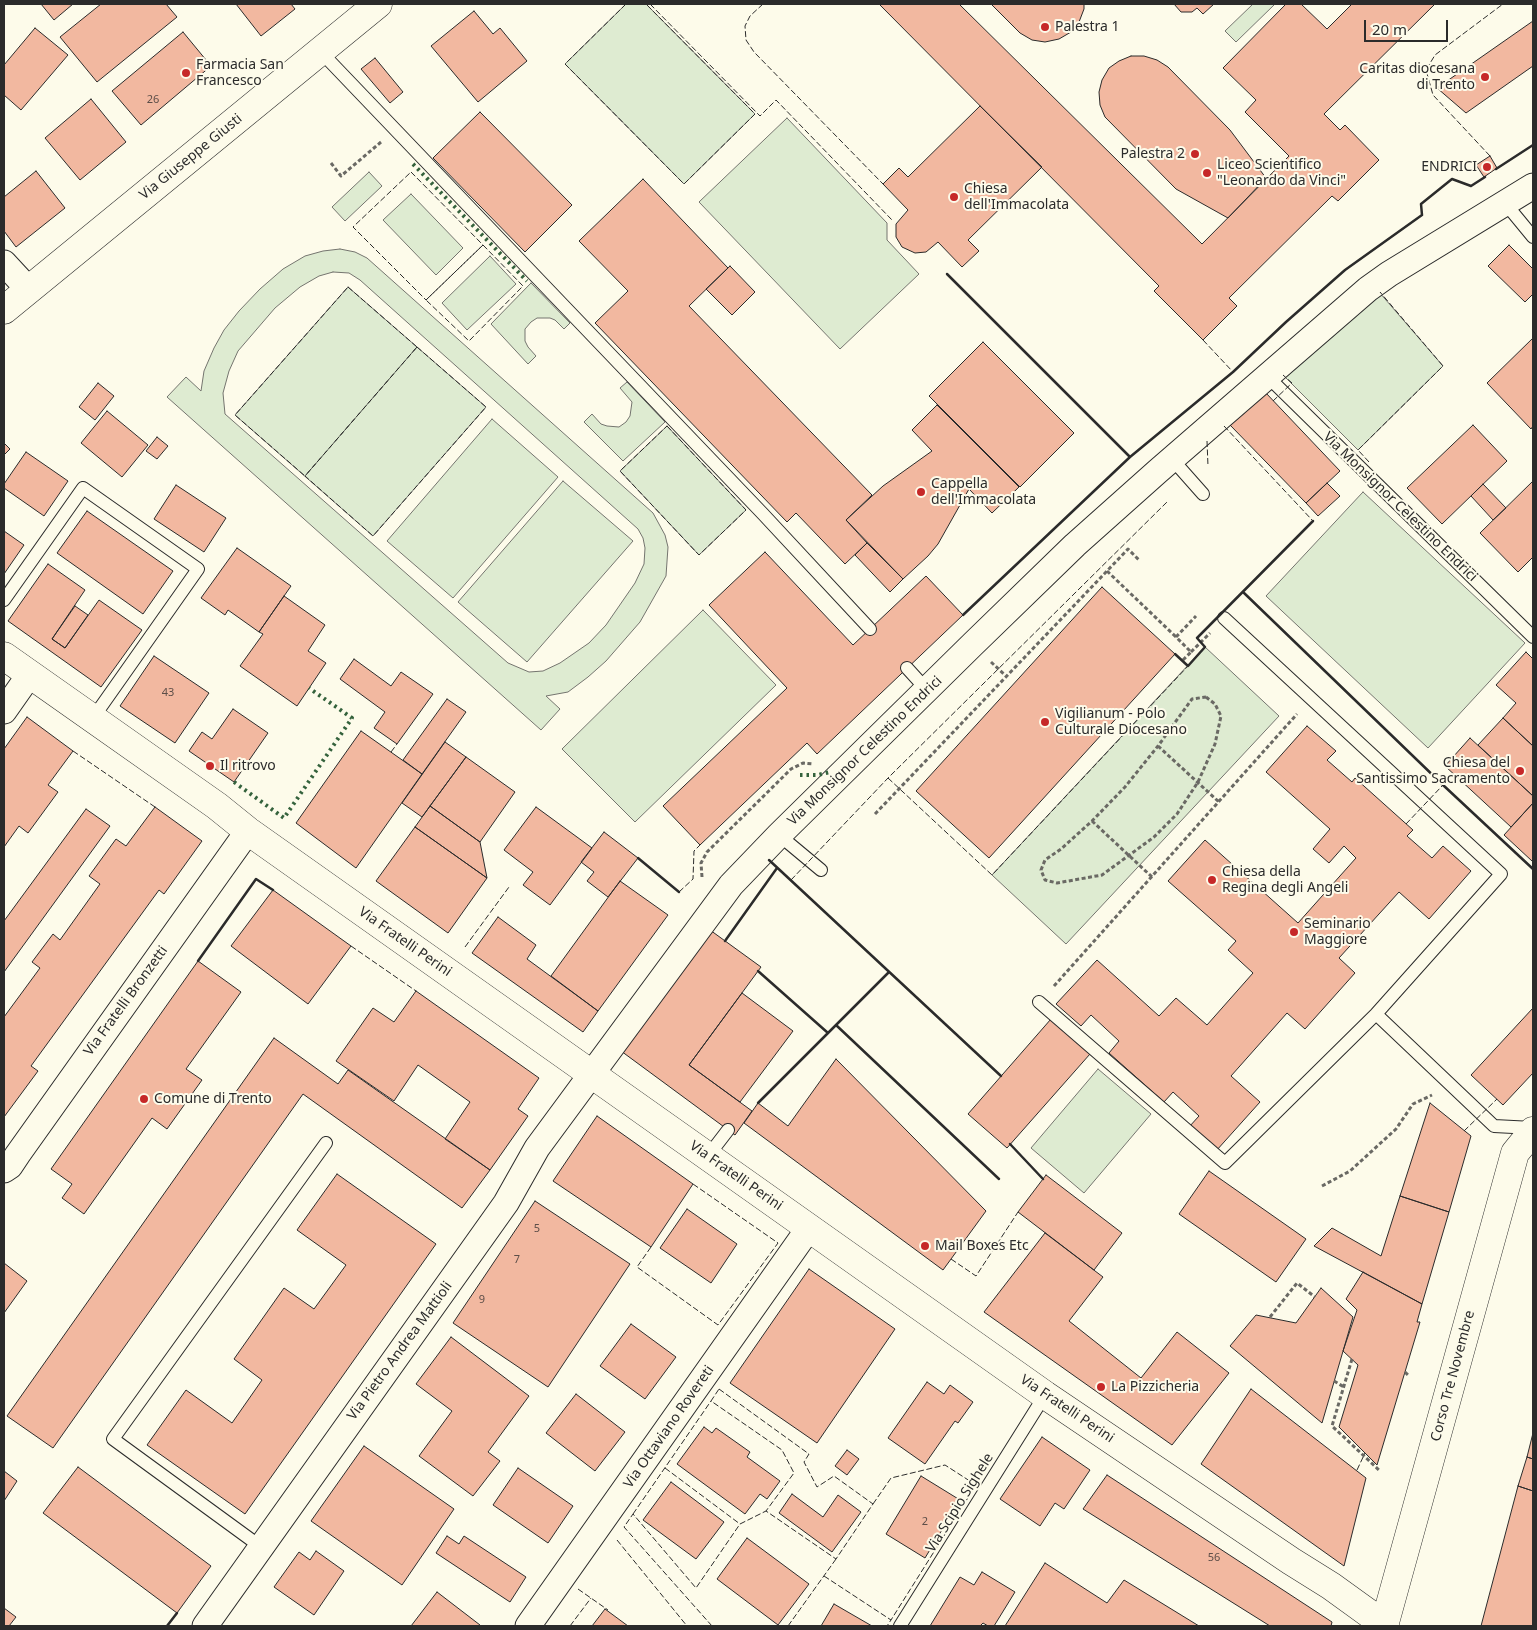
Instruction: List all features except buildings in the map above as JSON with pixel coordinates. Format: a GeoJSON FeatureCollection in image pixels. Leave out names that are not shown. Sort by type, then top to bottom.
{"type":"FeatureCollection","features":[{"type":"Feature","properties":{"kind":"street","name":"Via Giuseppe Giusti"},"geometry":{"type":"LineString","coordinates":[[4,310],[378,4]]}},
{"type":"Feature","properties":{"kind":"street","name":"Via Monsignor Celestino Endrici"},"geometry":{"type":"LineString","coordinates":[[592,1074],[731,885],[1076,545],[1267,376],[1368,290],[1389,274],[1533,186]]}},
{"type":"Feature","properties":{"kind":"street"},"geometry":{"type":"LineString","coordinates":[[4,263],[29,290]]}},
{"type":"Feature","properties":{"kind":"street","name":"Via Fratelli Perini"},"geometry":{"type":"LineString","coordinates":[[4,656],[1045,1395],[1331,1586],[1386,1626]]}},
{"type":"Feature","properties":{"kind":"street"},"geometry":{"type":"LineString","coordinates":[[4,711],[30,674]]}},
{"type":"Feature","properties":{"kind":"street","name":"Via Fratelli Bronzetti"},"geometry":{"type":"LineString","coordinates":[[4,1170],[10,1166],[248,831]]}},
{"type":"Feature","properties":{"kind":"street","name":"Via Pietro Andrea Mattioli"},"geometry":{"type":"LineString","coordinates":[[205,1626],[506,1204],[537,1148],[592,1074]]}},
{"type":"Feature","properties":{"kind":"street","name":"Corso Tre Novembre"},"geometry":{"type":"LineString","coordinates":[[1386,1626],[1515,1153],[1533,1129]]}},
{"type":"Feature","properties":{"kind":"street","name":"Via Ottaviano Rovereti"},"geometry":{"type":"LineString","coordinates":[[528,1626],[809,1228]]}},
{"type":"Feature","properties":{"kind":"lane"},"geometry":{"type":"LineString","coordinates":[[320,51],[759,510],[870,629]]}},
{"type":"Feature","properties":{"kind":"lane"},"geometry":{"type":"LineString","coordinates":[[1505,203],[1533,236]]}},
{"type":"Feature","properties":{"kind":"lane","name":"Via Monsignor Celestino Endrici"},"geometry":{"type":"LineString","coordinates":[[1267,376],[1533,637]]}},
{"type":"Feature","properties":{"kind":"lane"},"geometry":{"type":"LineString","coordinates":[[1172,459],[1203,494]]}},
{"type":"Feature","properties":{"kind":"lane"},"geometry":{"type":"LineString","coordinates":[[4,600],[83,488],[198,570],[93,718]]}},
{"type":"Feature","properties":{"kind":"lane"},"geometry":{"type":"LineString","coordinates":[[1039,1002],[1225,1164],[1376,1014],[1501,874],[1224,618]]}},
{"type":"Feature","properties":{"kind":"lane"},"geometry":{"type":"LineString","coordinates":[[907,668],[927,690]]}},
{"type":"Feature","properties":{"kind":"lane"},"geometry":{"type":"LineString","coordinates":[[780,835],[820,870]]}},
{"type":"Feature","properties":{"kind":"lane"},"geometry":{"type":"LineString","coordinates":[[1376,1014],[1494,1126],[1533,1129]]}},
{"type":"Feature","properties":{"kind":"lane"},"geometry":{"type":"LineString","coordinates":[[708,1156],[728,1130]]}},
{"type":"Feature","properties":{"kind":"lane"},"geometry":{"type":"LineString","coordinates":[[261,1547],[113,1439],[326,1143]]}},
{"type":"Feature","properties":{"kind":"lane","name":"Via Scipio Sighele"},"geometry":{"type":"LineString","coordinates":[[900,1626],[1045,1395]]}},
{"type":"Feature","properties":{"kind":"path"},"geometry":{"type":"LineString","coordinates":[[331,163],[341,176],[382,142],[390,141],[405,157],[414,149]]}},
{"type":"Feature","properties":{"kind":"path"},"geometry":{"type":"LineString","coordinates":[[875,814],[1128,550],[1139,560]]}},
{"type":"Feature","properties":{"kind":"path"},"geometry":{"type":"LineString","coordinates":[[1107,571],[1191,652]]}},
{"type":"Feature","properties":{"kind":"path"},"geometry":{"type":"LineString","coordinates":[[1176,637],[1196,616]]}},
{"type":"Feature","properties":{"kind":"path"},"geometry":{"type":"LineString","coordinates":[[1183,660],[1201,642]]}},
{"type":"Feature","properties":{"kind":"path"},"geometry":{"type":"LineString","coordinates":[[998,669],[1006,676]]}},
{"type":"Feature","properties":{"kind":"path"},"geometry":{"type":"LineString","coordinates":[[1206,697],[1215,704],[1221,716],[1215,744],[1198,782],[1177,814],[1154,836],[1102,875],[1057,883],[1045,880],[1041,870],[1045,860],[1061,849],[1092,821],[1124,787],[1158,746],[1192,699],[1206,697]]}},
{"type":"Feature","properties":{"kind":"path"},"geometry":{"type":"LineString","coordinates":[[1054,986],[1311,699]]}},
{"type":"Feature","properties":{"kind":"path"},"geometry":{"type":"LineString","coordinates":[[1158,746],[1219,802]]}},
{"type":"Feature","properties":{"kind":"path"},"geometry":{"type":"LineString","coordinates":[[1092,821],[1152,876]]}},
{"type":"Feature","properties":{"kind":"path"},"geometry":{"type":"LineString","coordinates":[[1322,1186],[1350,1171],[1396,1129],[1413,1104],[1432,1095],[1440,1098]]}},
{"type":"Feature","properties":{"kind":"path"},"geometry":{"type":"LineString","coordinates":[[1270,1317],[1297,1283],[1315,1298]]}},
{"type":"Feature","properties":{"kind":"path"},"geometry":{"type":"LineString","coordinates":[[1352,1359],[1332,1426],[1380,1470]]}},
{"type":"Feature","properties":{"kind":"path"},"geometry":{"type":"LineString","coordinates":[[1334,1381],[1344,1387]]}},
{"type":"Feature","properties":{"kind":"green space"},"geometry":{"type":"Polygon","coordinates":[[[626,4],[646,4],[755,114],[684,184],[565,64],[626,4]]]}},
{"type":"Feature","properties":{"kind":"green space"},"geometry":{"type":"Polygon","coordinates":[[[1253,4],[1275,4],[1236,42],[1225,31],[1253,4]]]}},
{"type":"Feature","properties":{"kind":"green space"},"geometry":{"type":"Polygon","coordinates":[[[787,118],[887,223],[887,240],[919,274],[840,349],[699,202],[787,118]]]}},
{"type":"Feature","properties":{"kind":"green space"},"geometry":{"type":"Polygon","coordinates":[[[369,172],[382,186],[345,221],[332,207],[369,172]]]}},
{"type":"Feature","properties":{"kind":"green space"},"geometry":{"type":"Polygon","coordinates":[[[411,194],[463,248],[436,275],[383,220],[411,194]]]}},
{"type":"Feature","properties":{"kind":"green space"},"geometry":{"type":"Polygon","coordinates":[[[340,249],[355,252],[367,258],[653,513],[665,535],[668,547],[666,576],[640,622],[606,661],[588,677],[568,692],[546,696],[560,709],[541,730],[167,397],[186,377],[201,391],[204,371],[214,348],[224,330],[239,311],[283,269],[305,256],[340,249]],[[333,272],[319,276],[300,287],[275,308],[238,351],[229,371],[223,393],[225,414],[508,663],[529,672],[543,671],[560,663],[589,643],[606,625],[635,583],[644,564],[645,548],[643,538],[638,529],[360,280],[349,273],[333,272]]]}},
{"type":"Feature","properties":{"kind":"green space"},"geometry":{"type":"Polygon","coordinates":[[[490,256],[516,284],[467,330],[442,303],[490,256]]]}},
{"type":"Feature","properties":{"kind":"green space"},"geometry":{"type":"Polygon","coordinates":[[[531,283],[570,323],[564,329],[555,320],[550,318],[537,318],[531,322],[525,329],[525,341],[536,356],[528,364],[491,324],[531,283]]]}},
{"type":"Feature","properties":{"kind":"green space"},"geometry":{"type":"Polygon","coordinates":[[[348,287],[486,407],[373,536],[235,415],[348,287]]]}},
{"type":"Feature","properties":{"kind":"green space"},"geometry":{"type":"Polygon","coordinates":[[[1379,292],[1443,366],[1358,450],[1281,373],[1379,292]]]}},
{"type":"Feature","properties":{"kind":"green space"},"geometry":{"type":"Polygon","coordinates":[[[627,382],[665,422],[623,461],[584,422],[592,414],[601,424],[607,426],[619,427],[626,422],[630,416],[632,402],[620,388],[627,382]]]}},
{"type":"Feature","properties":{"kind":"green space"},"geometry":{"type":"Polygon","coordinates":[[[492,419],[558,477],[453,598],[387,541],[492,419]]]}},
{"type":"Feature","properties":{"kind":"green space"},"geometry":{"type":"Polygon","coordinates":[[[667,426],[746,510],[699,555],[620,471],[667,426]]]}},
{"type":"Feature","properties":{"kind":"green space"},"geometry":{"type":"Polygon","coordinates":[[[563,481],[633,541],[527,662],[458,602],[563,481]]]}},
{"type":"Feature","properties":{"kind":"green space"},"geometry":{"type":"Polygon","coordinates":[[[1363,492],[1525,643],[1428,748],[1266,596],[1363,492]]]}},
{"type":"Feature","properties":{"kind":"green space"},"geometry":{"type":"Polygon","coordinates":[[[703,610],[776,685],[635,822],[562,749],[703,610]]]}},
{"type":"Feature","properties":{"kind":"green space"},"geometry":{"type":"Polygon","coordinates":[[[1205,647],[1279,716],[1066,944],[992,875],[1205,647]]]}},
{"type":"Feature","properties":{"kind":"green space"},"geometry":{"type":"Polygon","coordinates":[[[1098,1069],[1151,1114],[1084,1193],[1031,1148],[1098,1069]]]}},
{"type":"Feature","properties":{"kind":"hedge"},"geometry":{"type":"LineString","coordinates":[[413,164],[527,281]]}},
{"type":"Feature","properties":{"kind":"hedge"},"geometry":{"type":"LineString","coordinates":[[234,782],[284,818],[352,718],[309,688]]}},
{"type":"Feature","properties":{"kind":"hedge"},"geometry":{"type":"LineString","coordinates":[[800,775],[818,775],[830,772]]}},
{"type":"Feature","properties":{"kind":"fence"},"geometry":{"type":"LineString","coordinates":[[626,4],[565,64],[684,184],[755,114],[646,4]]}},
{"type":"Feature","properties":{"kind":"fence"},"geometry":{"type":"LineString","coordinates":[[650,4],[760,116],[776,100],[892,220]]}},
{"type":"Feature","properties":{"kind":"fence"},"geometry":{"type":"LineString","coordinates":[[763,4],[750,16],[745,26],[746,40],[754,52],[883,184]]}},
{"type":"Feature","properties":{"kind":"fence"},"geometry":{"type":"LineString","coordinates":[[1490,156],[1433,95],[1426,70],[1435,55],[1503,4]]}},
{"type":"Feature","properties":{"kind":"fence"},"geometry":{"type":"LineString","coordinates":[[411,172],[483,245],[426,300],[353,227],[411,172]]}},
{"type":"Feature","properties":{"kind":"fence"},"geometry":{"type":"LineString","coordinates":[[483,245],[523,286],[469,341],[426,300],[483,245]]}},
{"type":"Feature","properties":{"kind":"fence"},"geometry":{"type":"LineString","coordinates":[[348,287],[417,347],[305,476],[235,415],[348,287]]}},
{"type":"Feature","properties":{"kind":"fence"},"geometry":{"type":"LineString","coordinates":[[1369,462],[1358,450],[1443,366],[1380,292]]}},
{"type":"Feature","properties":{"kind":"fence"},"geometry":{"type":"LineString","coordinates":[[1203,340],[1233,372]]}},
{"type":"Feature","properties":{"kind":"fence"},"geometry":{"type":"LineString","coordinates":[[417,347],[486,407],[373,536],[305,476],[417,347]]}},
{"type":"Feature","properties":{"kind":"fence"},"geometry":{"type":"LineString","coordinates":[[1273,401],[1292,383],[1283,375]]}},
{"type":"Feature","properties":{"kind":"fence"},"geometry":{"type":"LineString","coordinates":[[667,426],[746,510],[699,555],[620,471],[667,426]]}},
{"type":"Feature","properties":{"kind":"fence"},"geometry":{"type":"LineString","coordinates":[[1224,426],[1313,521]]}},
{"type":"Feature","properties":{"kind":"fence"},"geometry":{"type":"LineString","coordinates":[[1207,441],[1208,466]]}},
{"type":"Feature","properties":{"kind":"fence"},"geometry":{"type":"LineString","coordinates":[[791,880],[888,778],[1168,501]]}},
{"type":"Feature","properties":{"kind":"fence"},"geometry":{"type":"LineString","coordinates":[[888,778],[992,875],[1188,666]]}},
{"type":"Feature","properties":{"kind":"fence"},"geometry":{"type":"LineString","coordinates":[[391,752],[397,744]]}},
{"type":"Feature","properties":{"kind":"fence"},"geometry":{"type":"LineString","coordinates":[[73,751],[155,807]]}},
{"type":"Feature","properties":{"kind":"fence"},"geometry":{"type":"LineString","coordinates":[[1406,824],[1443,785]]}},
{"type":"Feature","properties":{"kind":"fence"},"geometry":{"type":"LineString","coordinates":[[679,892],[693,879],[694,851],[700,845]]}},
{"type":"Feature","properties":{"kind":"fence"},"geometry":{"type":"LineString","coordinates":[[465,947],[509,887]]}},
{"type":"Feature","properties":{"kind":"fence"},"geometry":{"type":"LineString","coordinates":[[351,946],[416,991]]}},
{"type":"Feature","properties":{"kind":"fence"},"geometry":{"type":"LineString","coordinates":[[1464,1131],[1497,1099]]}},
{"type":"Feature","properties":{"kind":"fence"},"geometry":{"type":"LineString","coordinates":[[651,1247],[637,1267],[718,1325],[778,1243],[693,1184]]}},
{"type":"Feature","properties":{"kind":"fence"},"geometry":{"type":"LineString","coordinates":[[951,1259],[976,1276],[1018,1212]]}},
{"type":"Feature","properties":{"kind":"fence"},"geometry":{"type":"LineString","coordinates":[[719,1389],[809,1454],[804,1462],[817,1487],[834,1476],[873,1504],[836,1559],[766,1511],[794,1473],[782,1450],[711,1401],[719,1389]]}},
{"type":"Feature","properties":{"kind":"fence"},"geometry":{"type":"LineString","coordinates":[[633,1514],[711,1401]]}},
{"type":"Feature","properties":{"kind":"fence"},"geometry":{"type":"LineString","coordinates":[[1357,1470],[1365,1453]]}},
{"type":"Feature","properties":{"kind":"fence"},"geometry":{"type":"LineString","coordinates":[[873,1504],[891,1478],[945,1465],[976,1485],[891,1620]]}},
{"type":"Feature","properties":{"kind":"fence"},"geometry":{"type":"LineString","coordinates":[[665,1468],[740,1524]]}},
{"type":"Feature","properties":{"kind":"fence"},"geometry":{"type":"LineString","coordinates":[[712,1626],[624,1527],[633,1514],[696,1588],[740,1524],[766,1511]]}},
{"type":"Feature","properties":{"kind":"fence"},"geometry":{"type":"LineString","coordinates":[[617,1540],[687,1626]]}},
{"type":"Feature","properties":{"kind":"fence"},"geometry":{"type":"LineString","coordinates":[[788,1626],[836,1559]]}},
{"type":"Feature","properties":{"kind":"fence"},"geometry":{"type":"LineString","coordinates":[[824,1576],[891,1620],[887,1626]]}},
{"type":"Feature","properties":{"kind":"fence"},"geometry":{"type":"LineString","coordinates":[[578,1589],[608,1610]]}},
{"type":"Feature","properties":{"kind":"fence"},"geometry":{"type":"LineString","coordinates":[[570,1626],[591,1598]]}},
{"type":"Feature","properties":{"kind":"wall"},"geometry":{"type":"LineString","coordinates":[[1496,169],[1533,145]]}},
{"type":"Feature","properties":{"kind":"wall"},"geometry":{"type":"LineString","coordinates":[[963,615],[1130,457],[1233,372],[1345,270],[1422,215],[1421,204],[1452,179],[1471,186],[1485,177]]}},
{"type":"Feature","properties":{"kind":"wall"},"geometry":{"type":"LineString","coordinates":[[947,274],[1130,457]]}},
{"type":"Feature","properties":{"kind":"wall"},"geometry":{"type":"LineString","coordinates":[[1175,654],[1188,666],[1205,647],[1197,638],[1313,521]]}},
{"type":"Feature","properties":{"kind":"wall"},"geometry":{"type":"LineString","coordinates":[[1243,592],[1533,869]]}},
{"type":"Feature","properties":{"kind":"wall"},"geometry":{"type":"LineString","coordinates":[[638,858],[679,892]]}},
{"type":"Feature","properties":{"kind":"wall"},"geometry":{"type":"LineString","coordinates":[[769,860],[1001,1076]]}},
{"type":"Feature","properties":{"kind":"wall"},"geometry":{"type":"LineString","coordinates":[[725,941],[777,868]]}},
{"type":"Feature","properties":{"kind":"wall"},"geometry":{"type":"LineString","coordinates":[[198,961],[256,879],[273,890]]}},
{"type":"Feature","properties":{"kind":"wall"},"geometry":{"type":"LineString","coordinates":[[758,971],[828,1033]]}},
{"type":"Feature","properties":{"kind":"wall"},"geometry":{"type":"LineString","coordinates":[[758,1103],[889,972]]}},
{"type":"Feature","properties":{"kind":"wall"},"geometry":{"type":"LineString","coordinates":[[836,1025],[999,1179]]}},
{"type":"Feature","properties":{"kind":"wall"},"geometry":{"type":"LineString","coordinates":[[1010,1144],[1043,1179]]}},
{"type":"Feature","properties":{"kind":"wall"},"geometry":{"type":"LineString","coordinates":[[167,1626],[177,1613]]}},
{"type":"Feature","properties":{"kind":"place","name":"Palestra 1"},"geometry":{"type":"Point","coordinates":[1045,27]}},
{"type":"Feature","properties":{"kind":"place","name":"Farmacia San Francesco"},"geometry":{"type":"Point","coordinates":[186,73]}},
{"type":"Feature","properties":{"kind":"place","name":"Caritas diocesana di Trento"},"geometry":{"type":"Point","coordinates":[1485,77]}},
{"type":"Feature","properties":{"kind":"place","name":"Palestra 2"},"geometry":{"type":"Point","coordinates":[1195,154]}},
{"type":"Feature","properties":{"kind":"place","name":"ENDRICI"},"geometry":{"type":"Point","coordinates":[1487,167]}},
{"type":"Feature","properties":{"kind":"place","name":"Liceo Scientifico \"Leonardo da Vinci\""},"geometry":{"type":"Point","coordinates":[1207,173]}},
{"type":"Feature","properties":{"kind":"place","name":"Chiesa dell'Immacolata"},"geometry":{"type":"Point","coordinates":[954,197]}},
{"type":"Feature","properties":{"kind":"place","name":"Cappella dell'Immacolata"},"geometry":{"type":"Point","coordinates":[921,492]}},
{"type":"Feature","properties":{"kind":"place","name":"Vigilianum - Polo Culturale Diocesano"},"geometry":{"type":"Point","coordinates":[1045,722]}},
{"type":"Feature","properties":{"kind":"place","name":"Il ritrovo"},"geometry":{"type":"Point","coordinates":[210,766]}},
{"type":"Feature","properties":{"kind":"place","name":"Chiesa del Santissimo Sacramento"},"geometry":{"type":"Point","coordinates":[1520,771]}},
{"type":"Feature","properties":{"kind":"place","name":"Chiesa della Regina degli Angeli"},"geometry":{"type":"Point","coordinates":[1212,880]}},
{"type":"Feature","properties":{"kind":"place","name":"Seminario Maggiore"},"geometry":{"type":"Point","coordinates":[1294,932]}},
{"type":"Feature","properties":{"kind":"place","name":"Comune di Trento"},"geometry":{"type":"Point","coordinates":[144,1099]}},
{"type":"Feature","properties":{"kind":"place","name":"Mail Boxes Etc"},"geometry":{"type":"Point","coordinates":[925,1246]}},
{"type":"Feature","properties":{"kind":"place","name":"La Pizzicheria"},"geometry":{"type":"Point","coordinates":[1101,1387]}}]}
